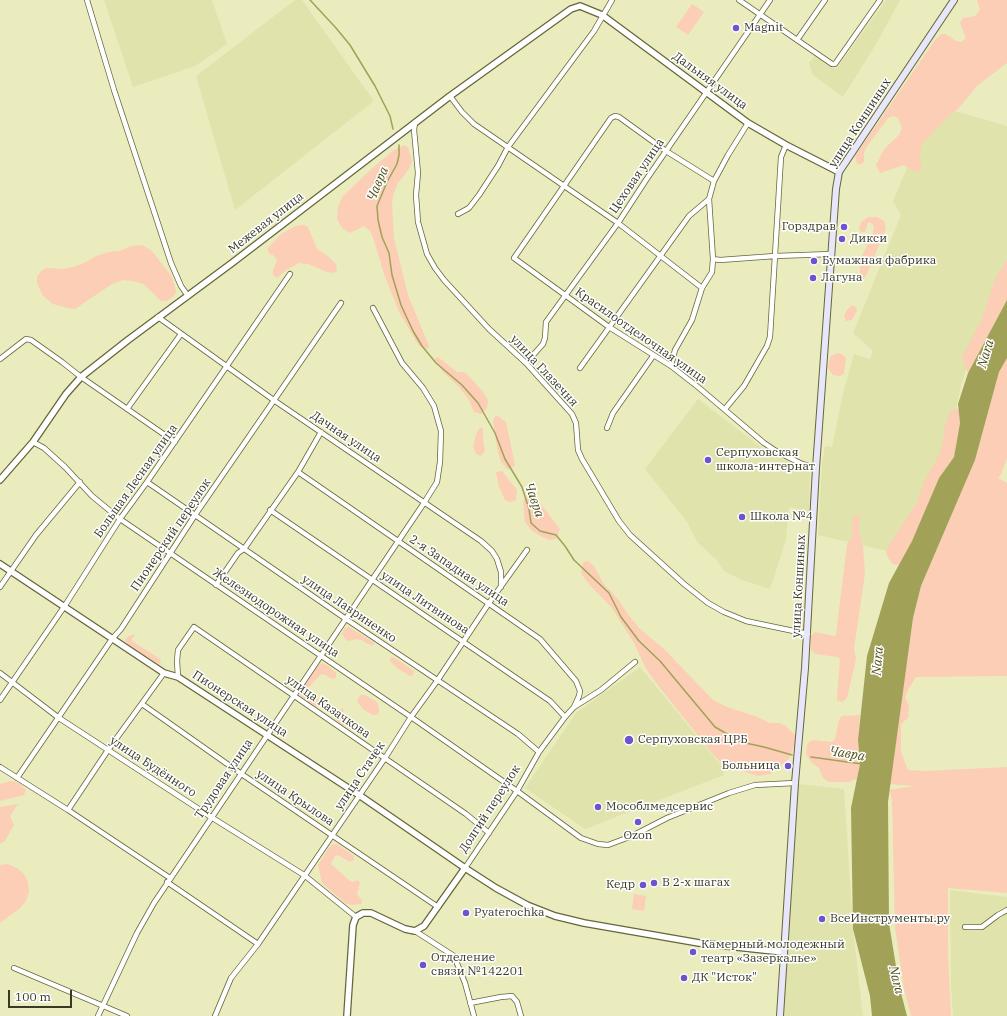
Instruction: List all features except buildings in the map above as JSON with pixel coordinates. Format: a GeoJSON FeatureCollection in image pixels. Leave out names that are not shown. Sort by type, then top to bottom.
{"type":"FeatureCollection","features":[{"type":"Feature","properties":{"kind":"main road","name":"улица Коншиных"},"geometry":{"type":"LineString","coordinates":[[780,1016],[795,783],[808,634],[816,468],[836,189],[839,172],[954,0]]}},
{"type":"Feature","properties":{"kind":"street"},"geometry":{"type":"LineString","coordinates":[[87,0],[114,90],[171,263],[181,286],[188,296]]}},
{"type":"Feature","properties":{"kind":"street"},"geometry":{"type":"LineString","coordinates":[[458,214],[469,208],[479,195],[498,166],[508,147],[594,31],[612,0]]}},
{"type":"Feature","properties":{"kind":"street"},"geometry":{"type":"LineString","coordinates":[[739,0],[832,64],[835,64],[880,0]]}},
{"type":"Feature","properties":{"kind":"street","name":"Цеховая улица"},"geometry":{"type":"LineString","coordinates":[[526,363],[543,344],[546,322],[564,295],[618,223],[631,200],[770,0]]}},
{"type":"Feature","properties":{"kind":"street"},"geometry":{"type":"LineString","coordinates":[[797,40],[825,0]]}},
{"type":"Feature","properties":{"kind":"street","name":"Дальняя улица"},"geometry":{"type":"LineString","coordinates":[[571,9],[579,3],[602,16],[748,123],[786,145],[839,172]]}},
{"type":"Feature","properties":{"kind":"street","name":"Межевая улица"},"geometry":{"type":"LineString","coordinates":[[0,480],[33,442],[66,394],[81,377],[415,122],[571,9]]}},
{"type":"Feature","properties":{"kind":"street"},"geometry":{"type":"LineString","coordinates":[[450,96],[468,119],[618,223],[702,288]]}},
{"type":"Feature","properties":{"kind":"street"},"geometry":{"type":"LineString","coordinates":[[564,186],[611,118],[615,116],[619,117],[714,181]]}},
{"type":"Feature","properties":{"kind":"street","name":"улица Глазечня"},"geometry":{"type":"LineString","coordinates":[[415,122],[414,130],[418,173],[416,195],[418,222],[427,254],[444,280],[489,329],[526,363],[572,414],[576,423],[578,450],[605,498],[630,535],[684,584],[708,603],[724,612],[746,620],[808,634]]}},
{"type":"Feature","properties":{"kind":"street"},"geometry":{"type":"LineString","coordinates":[[671,366],[675,350],[692,320],[702,288],[712,272],[713,259],[709,199],[714,181],[748,123]]}},
{"type":"Feature","properties":{"kind":"street"},"geometry":{"type":"LineString","coordinates":[[725,409],[744,386],[767,346],[770,337],[781,157],[786,145]]}},
{"type":"Feature","properties":{"kind":"street","name":"Красилоотделочная улица"},"geometry":{"type":"LineString","coordinates":[[564,186],[514,258],[609,327],[671,366],[725,409],[764,443],[802,464],[816,468]]}},
{"type":"Feature","properties":{"kind":"street"},"geometry":{"type":"LineString","coordinates":[[580,368],[689,216],[709,199]]}},
{"type":"Feature","properties":{"kind":"street"},"geometry":{"type":"LineString","coordinates":[[713,259],[720,260],[832,254]]}},
{"type":"Feature","properties":{"kind":"street","name":"Большая Лесная улица"},"geometry":{"type":"LineString","coordinates":[[0,700],[64,607],[120,519],[175,442],[290,274]]}},
{"type":"Feature","properties":{"kind":"street","name":"Пионерский переулок"},"geometry":{"type":"LineString","coordinates":[[17,778],[121,629],[195,515],[341,303]]}},
{"type":"Feature","properties":{"kind":"street","name":"Трудовая улица"},"geometry":{"type":"LineString","coordinates":[[98,1016],[137,933],[154,903],[437,482],[440,462],[441,431],[434,406],[423,388],[402,363],[373,308]]}},
{"type":"Feature","properties":{"kind":"street","name":"Дачная улица"},"geometry":{"type":"LineString","coordinates":[[158,317],[321,432],[481,541],[492,551],[497,559],[501,572],[501,587]]}},
{"type":"Feature","properties":{"kind":"street"},"geometry":{"type":"LineString","coordinates":[[127,409],[181,334]]}},
{"type":"Feature","properties":{"kind":"street"},"geometry":{"type":"LineString","coordinates":[[0,359],[26,339],[31,340],[81,377],[175,442]]}},
{"type":"Feature","properties":{"kind":"street"},"geometry":{"type":"LineString","coordinates":[[607,428],[612,413],[653,356]]}},
{"type":"Feature","properties":{"kind":"street"},"geometry":{"type":"LineString","coordinates":[[216,585],[238,553],[244,549],[298,472],[321,432]]}},
{"type":"Feature","properties":{"kind":"street","name":"Железнодорожная улица"},"geometry":{"type":"LineString","coordinates":[[33,442],[44,448],[80,482],[92,496],[120,519],[169,554],[411,717],[581,838],[598,844],[608,845],[632,836],[667,818],[729,793],[755,785],[795,783]]}},
{"type":"Feature","properties":{"kind":"street","name":"2-я Западная улица"},"geometry":{"type":"LineString","coordinates":[[298,472],[540,639],[576,681],[580,691],[574,707]]}},
{"type":"Feature","properties":{"kind":"street"},"geometry":{"type":"LineString","coordinates":[[0,587],[36,535],[80,482]]}},
{"type":"Feature","properties":{"kind":"street","name":"улица Лавриненко"},"geometry":{"type":"LineString","coordinates":[[147,482],[437,681],[518,734],[539,752]]}},
{"type":"Feature","properties":{"kind":"street","name":"улица Литвинова"},"geometry":{"type":"LineString","coordinates":[[270,510],[550,701],[565,717]]}},
{"type":"Feature","properties":{"kind":"street","name":"улица Стачек"},"geometry":{"type":"LineString","coordinates":[[215,1016],[231,978],[258,944],[385,758],[411,717],[527,550]]}},
{"type":"Feature","properties":{"kind":"street","name":"Пионерская улица"},"geometry":{"type":"LineString","coordinates":[[0,564],[164,674],[178,677],[359,795],[465,868],[496,888],[527,905],[555,916],[584,923],[700,943],[783,952]]}},
{"type":"Feature","properties":{"kind":"street","name":"улица Казачкова"},"geometry":{"type":"LineString","coordinates":[[178,677],[178,650],[194,626],[466,814],[489,833]]}},
{"type":"Feature","properties":{"kind":"street","name":"Долгий переулок"},"geometry":{"type":"LineString","coordinates":[[415,931],[424,926],[438,907],[517,791],[539,752],[565,717],[574,707],[601,690],[635,662]]}},
{"type":"Feature","properties":{"kind":"street","name":"улица Будённого"},"geometry":{"type":"LineString","coordinates":[[0,673],[59,718],[211,817],[304,875],[356,917]]}},
{"type":"Feature","properties":{"kind":"street"},"geometry":{"type":"LineString","coordinates":[[68,810],[108,750],[164,674]]}},
{"type":"Feature","properties":{"kind":"street","name":"улица Крылова"},"geometry":{"type":"LineString","coordinates":[[142,704],[240,773],[438,907]]}},
{"type":"Feature","properties":{"kind":"street"},"geometry":{"type":"LineString","coordinates":[[0,767],[68,810],[258,944]]}},
{"type":"Feature","properties":{"kind":"street"},"geometry":{"type":"LineString","coordinates":[[965,927],[982,927],[1007,910]]}},
{"type":"Feature","properties":{"kind":"street"},"geometry":{"type":"LineString","coordinates":[[348,1016],[353,925],[356,917],[363,913],[370,913],[405,929],[415,931],[454,956],[465,982],[474,1016]]}},
{"type":"Feature","properties":{"kind":"street"},"geometry":{"type":"LineString","coordinates":[[14,968],[127,1016]]}},
{"type":"Feature","properties":{"kind":"street"},"geometry":{"type":"LineString","coordinates":[[470,1003],[512,996],[517,1002],[521,1016]]}},
{"type":"Feature","properties":{"kind":"shaded area"},"geometry":{"type":"Polygon","coordinates":[[[104,0],[212,0],[227,44],[195,66],[133,87],[104,0]]]}},
{"type":"Feature","properties":{"kind":"shaded area"},"geometry":{"type":"Polygon","coordinates":[[[295,0],[302,0],[374,101],[235,210],[196,76],[295,0]]]}},
{"type":"Feature","properties":{"kind":"shaded area"},"geometry":{"type":"Polygon","coordinates":[[[886,0],[900,0],[876,44],[843,97],[813,75],[809,63],[815,55],[836,69],[886,0]]]}},
{"type":"Feature","properties":{"kind":"shaded area"},"geometry":{"type":"Polygon","coordinates":[[[977,0],[1007,0],[1007,63],[978,85],[958,109],[947,117],[921,146],[920,160],[922,170],[915,172],[904,165],[880,173],[876,165],[884,149],[899,135],[902,128],[898,118],[893,116],[888,118],[865,149],[864,162],[857,164],[855,156],[935,40],[941,34],[946,34],[956,41],[961,42],[966,38],[960,23],[963,18],[975,16],[980,10],[977,0]]]}},
{"type":"Feature","properties":{"kind":"shaded area"},"geometry":{"type":"Polygon","coordinates":[[[692,4],[704,12],[688,35],[676,27],[692,4]]]}},
{"type":"Feature","properties":{"kind":"shaded area"},"geometry":{"type":"Polygon","coordinates":[[[934,105],[1007,126],[1007,258],[961,385],[947,454],[900,554],[818,535],[822,464],[825,446],[832,447],[843,394],[854,354],[870,359],[873,351],[853,333],[901,215],[893,201],[934,105]]]}},
{"type":"Feature","properties":{"kind":"shaded area"},"geometry":{"type":"Polygon","coordinates":[[[405,145],[408,148],[412,161],[409,169],[398,183],[393,196],[394,238],[408,295],[429,346],[428,349],[419,346],[399,312],[384,274],[370,231],[364,226],[350,233],[342,228],[337,219],[338,207],[343,196],[394,150],[405,145]]]}},
{"type":"Feature","properties":{"kind":"shaded area"},"geometry":{"type":"Polygon","coordinates":[[[868,217],[877,217],[884,221],[886,229],[866,276],[863,279],[860,273],[860,260],[873,233],[874,226],[870,222],[868,223],[865,232],[861,232],[859,229],[861,222],[868,217]]]}},
{"type":"Feature","properties":{"kind":"shaded area"},"geometry":{"type":"Polygon","coordinates":[[[304,225],[308,227],[317,249],[336,264],[337,271],[334,273],[327,272],[308,264],[299,263],[288,269],[277,278],[273,275],[273,271],[277,260],[267,249],[280,235],[295,226],[304,225]]]}},
{"type":"Feature","properties":{"kind":"shaded area"},"geometry":{"type":"Polygon","coordinates":[[[142,245],[152,251],[172,277],[176,291],[174,296],[167,301],[161,301],[143,284],[123,280],[112,284],[75,309],[67,308],[53,304],[43,296],[37,283],[37,277],[42,270],[47,268],[62,269],[73,267],[96,256],[109,252],[120,251],[131,246],[142,245]]]}},
{"type":"Feature","properties":{"kind":"shaded area"},"geometry":{"type":"Polygon","coordinates":[[[1007,259],[1007,300],[968,373],[962,357],[982,319],[995,279],[1007,259]]]}},
{"type":"Feature","properties":{"kind":"shaded area"},"geometry":{"type":"Polygon","coordinates":[[[851,306],[855,306],[857,310],[852,320],[846,321],[844,316],[851,306]]]}},
{"type":"Feature","properties":{"kind":"shaded area"},"geometry":{"type":"Polygon","coordinates":[[[837,353],[842,354],[846,358],[844,373],[840,376],[833,375],[828,368],[830,357],[837,353]]]}},
{"type":"Feature","properties":{"kind":"shaded area"},"geometry":{"type":"Polygon","coordinates":[[[438,357],[457,372],[467,374],[483,392],[488,400],[487,408],[481,414],[474,412],[469,400],[459,387],[443,372],[434,359],[438,357]]]}},
{"type":"Feature","properties":{"kind":"shaded area"},"geometry":{"type":"Polygon","coordinates":[[[1007,358],[1007,459],[998,478],[1007,483],[1007,676],[916,677],[905,698],[909,706],[908,718],[901,724],[901,752],[908,770],[926,771],[1007,767],[1007,893],[948,888],[948,955],[951,1016],[911,1016],[904,989],[895,927],[892,799],[889,790],[914,786],[890,784],[913,618],[921,586],[975,460],[999,372],[1007,358]]]}},
{"type":"Feature","properties":{"kind":"shaded area"},"geometry":{"type":"Polygon","coordinates":[[[698,399],[765,450],[810,472],[809,511],[789,507],[786,540],[770,589],[742,580],[724,571],[717,560],[698,543],[687,522],[645,469],[698,399]]]}},
{"type":"Feature","properties":{"kind":"shaded area"},"geometry":{"type":"Polygon","coordinates":[[[956,408],[959,410],[960,423],[954,457],[939,478],[912,541],[899,565],[892,564],[886,554],[888,547],[916,504],[924,482],[939,455],[945,425],[950,412],[956,408]]]}},
{"type":"Feature","properties":{"kind":"shaded area"},"geometry":{"type":"Polygon","coordinates":[[[495,416],[498,416],[506,422],[515,465],[508,470],[501,462],[498,452],[493,422],[495,416]]]}},
{"type":"Feature","properties":{"kind":"shaded area"},"geometry":{"type":"Polygon","coordinates":[[[480,428],[483,428],[485,451],[481,456],[476,454],[473,447],[476,434],[480,428]]]}},
{"type":"Feature","properties":{"kind":"shaded area"},"geometry":{"type":"Polygon","coordinates":[[[502,471],[517,490],[516,500],[510,502],[505,500],[499,487],[496,472],[502,471]]]}},
{"type":"Feature","properties":{"kind":"shaded area"},"geometry":{"type":"Polygon","coordinates":[[[532,492],[560,529],[556,539],[549,540],[539,535],[531,530],[525,522],[523,501],[532,492]]]}},
{"type":"Feature","properties":{"kind":"shaded area"},"geometry":{"type":"Polygon","coordinates":[[[857,515],[860,517],[858,527],[863,547],[865,573],[854,649],[856,659],[847,698],[841,702],[837,700],[840,660],[838,657],[815,654],[811,650],[811,636],[815,632],[834,636],[836,635],[847,544],[852,537],[852,521],[854,516],[857,515]]]}},
{"type":"Feature","properties":{"kind":"shaded area"},"geometry":{"type":"Polygon","coordinates":[[[588,561],[594,566],[603,583],[617,598],[639,628],[664,649],[713,700],[727,707],[755,716],[770,723],[779,723],[786,726],[795,735],[795,743],[789,759],[770,774],[758,776],[723,765],[710,751],[657,684],[646,669],[634,643],[612,608],[589,584],[581,573],[583,562],[588,561]]]}},
{"type":"Feature","properties":{"kind":"shaded area"},"geometry":{"type":"Polygon","coordinates":[[[349,627],[374,644],[372,646],[356,639],[349,641],[346,640],[342,634],[344,629],[349,627]]]}},
{"type":"Feature","properties":{"kind":"shaded area"},"geometry":{"type":"Polygon","coordinates":[[[134,634],[132,641],[160,659],[161,662],[159,664],[125,641],[127,637],[134,634]]]}},
{"type":"Feature","properties":{"kind":"shaded area"},"geometry":{"type":"Polygon","coordinates":[[[391,657],[395,658],[414,671],[412,676],[397,668],[391,662],[391,657]]]}},
{"type":"Feature","properties":{"kind":"shaded area"},"geometry":{"type":"Polygon","coordinates":[[[322,663],[327,665],[336,673],[336,678],[332,679],[323,674],[320,675],[310,686],[304,688],[303,687],[315,669],[322,663]]]}},
{"type":"Feature","properties":{"kind":"shaded area","name":"Серпуховская ЦРБ"},"geometry":{"type":"Polygon","coordinates":[[[640,667],[723,768],[724,775],[585,829],[525,788],[576,713],[640,667]]]}},
{"type":"Feature","properties":{"kind":"shaded area"},"geometry":{"type":"Polygon","coordinates":[[[306,692],[321,701],[321,705],[318,707],[314,706],[301,696],[302,693],[306,692]]]}},
{"type":"Feature","properties":{"kind":"shaded area"},"geometry":{"type":"Polygon","coordinates":[[[361,695],[365,695],[377,702],[379,712],[376,715],[364,710],[358,703],[358,698],[361,695]]]}},
{"type":"Feature","properties":{"kind":"shaded area"},"geometry":{"type":"Polygon","coordinates":[[[343,708],[344,719],[347,722],[344,727],[334,718],[334,713],[343,708]]]}},
{"type":"Feature","properties":{"kind":"shaded area"},"geometry":{"type":"Polygon","coordinates":[[[860,715],[858,740],[860,764],[857,779],[848,782],[829,782],[823,778],[819,768],[812,763],[806,754],[807,745],[809,742],[814,740],[832,742],[835,739],[839,720],[842,716],[860,715]]]}},
{"type":"Feature","properties":{"kind":"shaded area"},"geometry":{"type":"Polygon","coordinates":[[[11,781],[19,783],[26,790],[24,795],[0,801],[0,784],[11,781]]]}},
{"type":"Feature","properties":{"kind":"shaded area"},"geometry":{"type":"Polygon","coordinates":[[[798,784],[844,789],[853,929],[863,1016],[783,1016],[798,784]]]}},
{"type":"Feature","properties":{"kind":"shaded area"},"geometry":{"type":"Polygon","coordinates":[[[18,804],[10,816],[14,825],[5,841],[0,844],[0,807],[18,804]]]}},
{"type":"Feature","properties":{"kind":"shaded area"},"geometry":{"type":"Polygon","coordinates":[[[333,844],[338,845],[354,856],[354,860],[350,862],[338,855],[335,856],[331,864],[350,881],[353,882],[358,880],[360,883],[357,894],[362,901],[361,904],[351,905],[345,903],[322,883],[318,865],[330,846],[333,844]]]}},
{"type":"Feature","properties":{"kind":"shaded area"},"geometry":{"type":"Polygon","coordinates":[[[8,864],[17,868],[24,874],[28,882],[29,892],[26,901],[20,908],[0,923],[0,865],[8,864]]]}},
{"type":"Feature","properties":{"kind":"shaded area"},"geometry":{"type":"Polygon","coordinates":[[[950,890],[1007,897],[1007,1016],[953,1016],[951,988],[950,890]]]}},
{"type":"Feature","properties":{"kind":"shaded area"},"geometry":{"type":"Polygon","coordinates":[[[634,894],[646,896],[644,911],[632,909],[634,894]]]}},
{"type":"Feature","properties":{"kind":"water","name":"Nara"},"geometry":{"type":"Polygon","coordinates":[[[1007,300],[1007,358],[999,372],[975,460],[921,586],[913,618],[888,802],[889,923],[899,985],[907,1016],[872,1016],[870,996],[853,929],[851,808],[860,764],[858,740],[867,656],[889,583],[912,541],[939,478],[954,457],[960,423],[958,404],[968,373],[1007,300]]]}},
{"type":"Feature","properties":{"kind":"waterway","name":"Чавра"},"geometry":{"type":"LineString","coordinates":[[310,0],[350,45],[375,86],[390,116],[393,129]]}},
{"type":"Feature","properties":{"kind":"waterway","name":"Чавра"},"geometry":{"type":"LineString","coordinates":[[399,145],[397,164],[387,182],[377,206],[378,220],[382,237],[389,253],[392,275],[401,305],[422,346],[436,363],[462,385],[478,403],[495,433],[505,459],[522,487],[529,509],[531,523],[540,531],[556,535],[574,560],[609,593],[621,617],[639,641],[660,661],[715,727],[741,742],[792,755]]}},
{"type":"Feature","properties":{"kind":"waterway","name":"Чавра"},"geometry":{"type":"LineString","coordinates":[[811,757],[862,764]]}},
{"type":"Feature","properties":{"kind":"place","name":"Magnit"},"geometry":{"type":"Point","coordinates":[736,28]}},
{"type":"Feature","properties":{"kind":"place","name":"Горздрав"},"geometry":{"type":"Point","coordinates":[844,227]}},
{"type":"Feature","properties":{"kind":"place","name":"Дикси"},"geometry":{"type":"Point","coordinates":[842,239]}},
{"type":"Feature","properties":{"kind":"place","name":"Бумажная фабрика"},"geometry":{"type":"Point","coordinates":[814,261]}},
{"type":"Feature","properties":{"kind":"place","name":"Лагуна"},"geometry":{"type":"Point","coordinates":[813,278]}},
{"type":"Feature","properties":{"kind":"place","name":"Серпуховская школа-интернат"},"geometry":{"type":"Point","coordinates":[708,460]}},
{"type":"Feature","properties":{"kind":"place","name":"Школа №4"},"geometry":{"type":"Point","coordinates":[742,517]}},
{"type":"Feature","properties":{"kind":"place","name":"Серпуховская ЦРБ"},"geometry":{"type":"Point","coordinates":[629,740]}},
{"type":"Feature","properties":{"kind":"place","name":"Больница"},"geometry":{"type":"Point","coordinates":[788,766]}},
{"type":"Feature","properties":{"kind":"place","name":"Мособлмедсервис"},"geometry":{"type":"Point","coordinates":[598,807]}},
{"type":"Feature","properties":{"kind":"place","name":"Ozon"},"geometry":{"type":"Point","coordinates":[638,822]}},
{"type":"Feature","properties":{"kind":"place","name":"В 2-х шагах"},"geometry":{"type":"Point","coordinates":[654,883]}},
{"type":"Feature","properties":{"kind":"place","name":"Кедр"},"geometry":{"type":"Point","coordinates":[643,885]}},
{"type":"Feature","properties":{"kind":"place","name":"Pyaterochka"},"geometry":{"type":"Point","coordinates":[466,913]}},
{"type":"Feature","properties":{"kind":"place","name":"ВсеИнструменты.ру"},"geometry":{"type":"Point","coordinates":[822,919]}},
{"type":"Feature","properties":{"kind":"place","name":"Камерный молодежный театр «Зазеркалье»"},"geometry":{"type":"Point","coordinates":[693,952]}},
{"type":"Feature","properties":{"kind":"place","name":"Отделение связи №142201"},"geometry":{"type":"Point","coordinates":[423,965]}},
{"type":"Feature","properties":{"kind":"place","name":"ДК \"Исток\""},"geometry":{"type":"Point","coordinates":[684,978]}}]}
